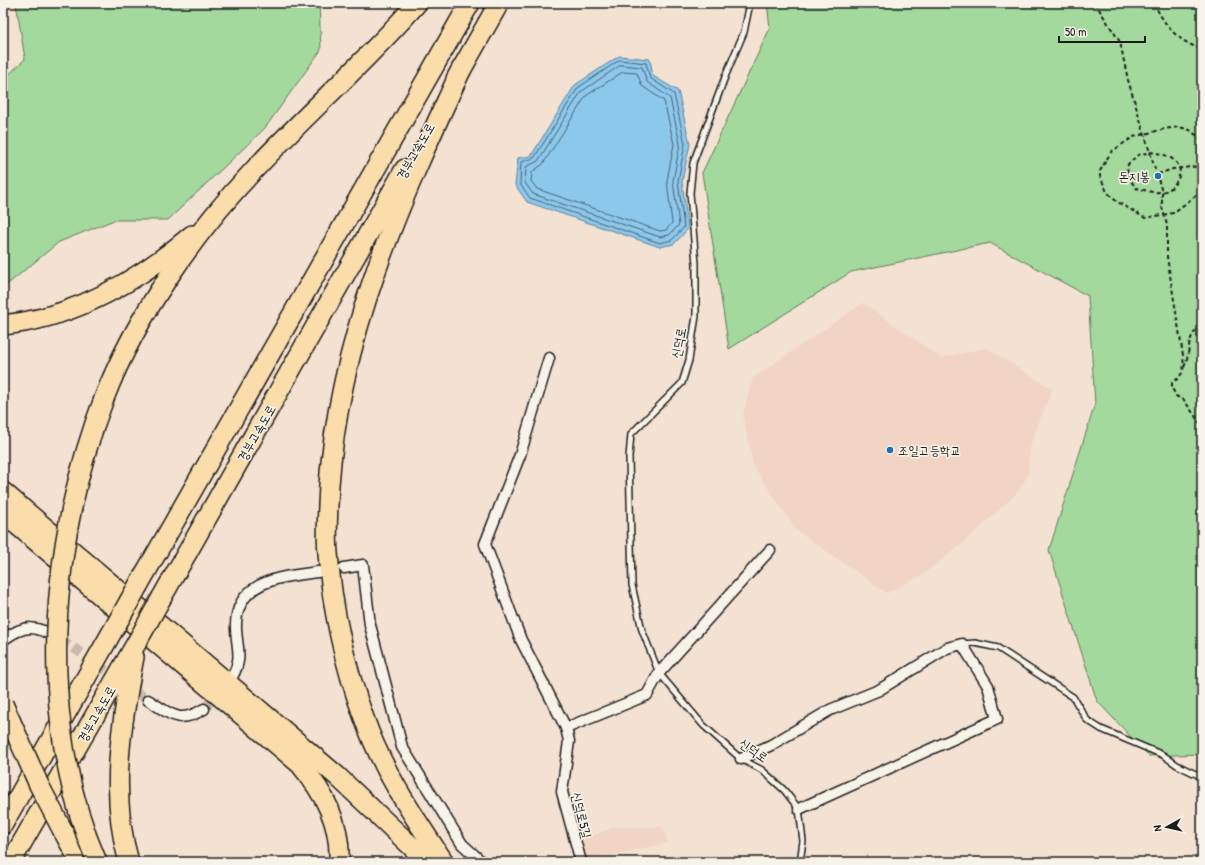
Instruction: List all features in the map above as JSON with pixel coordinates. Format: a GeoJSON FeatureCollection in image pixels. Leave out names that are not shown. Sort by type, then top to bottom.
{"type":"FeatureCollection","features":[{"type":"Feature","properties":{"kind":"highway"},"geometry":{"type":"LineString","coordinates":[[3,325],[64,312],[113,289],[176,248],[203,226],[274,149],[364,62],[418,3]]}},
{"type":"Feature","properties":{"kind":"highway","name":"경부고속도로"},"geometry":{"type":"LineString","coordinates":[[3,824],[470,3]]}},
{"type":"Feature","properties":{"kind":"highway","name":"경부고속도로"},"geometry":{"type":"LineString","coordinates":[[12,862],[499,3]]}},
{"type":"Feature","properties":{"kind":"highway"},"geometry":{"type":"LineString","coordinates":[[444,862],[399,790],[375,745],[364,719],[339,630],[330,577],[327,528],[330,467],[335,431],[345,376],[359,323],[396,217],[462,68]]}},
{"type":"Feature","properties":{"kind":"highway"},"geometry":{"type":"LineString","coordinates":[[97,862],[71,784],[65,748],[59,692],[57,650],[59,602],[63,552],[72,507],[94,425],[105,396],[129,343],[163,287],[230,198]]}},
{"type":"Feature","properties":{"kind":"highway"},"geometry":{"type":"LineString","coordinates":[[3,492],[337,776],[428,862]]}},
{"type":"Feature","properties":{"kind":"highway"},"geometry":{"type":"LineString","coordinates":[[3,513],[300,764],[316,785],[332,813],[338,838],[339,862]]}},
{"type":"Feature","properties":{"kind":"highway"},"geometry":{"type":"LineString","coordinates":[[127,856],[119,808],[118,771],[122,723],[137,642]]}},
{"type":"Feature","properties":{"kind":"highway"},"geometry":{"type":"LineString","coordinates":[[3,704],[39,785],[80,862]]}},
{"type":"Feature","properties":{"kind":"street"},"geometry":{"type":"LineString","coordinates":[[549,358],[520,455],[485,544],[521,640],[566,728],[647,695],[659,672],[770,550]]}},
{"type":"Feature","properties":{"kind":"street"},"geometry":{"type":"LineString","coordinates":[[344,568],[363,565],[370,625],[402,747],[462,844],[482,862]]}},
{"type":"Feature","properties":{"kind":"street"},"geometry":{"type":"LineString","coordinates":[[232,677],[239,660],[240,648],[236,630],[237,613],[242,600],[254,588],[265,582],[285,576],[318,572]]}},
{"type":"Feature","properties":{"kind":"street"},"geometry":{"type":"LineString","coordinates":[[3,640],[15,631],[34,627],[61,639]]}},
{"type":"Feature","properties":{"kind":"street"},"geometry":{"type":"LineString","coordinates":[[741,759],[771,745],[830,710],[879,690],[947,648],[962,644],[988,686],[997,720],[799,809]]}},
{"type":"Feature","properties":{"kind":"street"},"geometry":{"type":"LineString","coordinates":[[148,700],[171,715],[180,718],[187,718],[204,709]]}},
{"type":"Feature","properties":{"kind":"street","name":"신덕로5길"},"geometry":{"type":"LineString","coordinates":[[566,728],[569,741],[562,792],[581,862]]}},
{"type":"Feature","properties":{"kind":"lane","name":"신덕로"},"geometry":{"type":"LineString","coordinates":[[750,3],[744,32],[725,77],[693,162],[690,193],[696,264],[696,316],[689,360],[682,383],[631,434],[629,457],[632,584],[642,630],[659,672],[703,725],[741,759],[762,770],[784,790],[799,809]]}},
{"type":"Feature","properties":{"kind":"lane"},"geometry":{"type":"LineString","coordinates":[[962,644],[975,643],[998,648],[1073,697],[1087,720],[1101,729],[1163,755],[1177,765],[1202,777]]}},
{"type":"Feature","properties":{"kind":"lane"},"geometry":{"type":"LineString","coordinates":[[799,809],[803,841],[800,862]]}},
{"type":"Feature","properties":{"kind":"path"},"geometry":{"type":"LineString","coordinates":[[1095,3],[1120,42],[1128,80],[1158,174],[1162,192],[1162,207],[1167,225],[1167,257],[1176,306],[1184,368]]}},
{"type":"Feature","properties":{"kind":"path"},"geometry":{"type":"LineString","coordinates":[[1154,3],[1160,17],[1167,27],[1180,38],[1202,49]]}},
{"type":"Feature","properties":{"kind":"path"},"geometry":{"type":"LineString","coordinates":[[1202,140],[1190,130],[1179,127],[1133,136],[1111,152],[1102,165],[1100,176],[1107,192],[1116,201],[1145,218],[1173,213],[1202,192]]}},
{"type":"Feature","properties":{"kind":"path"},"geometry":{"type":"LineString","coordinates":[[1150,152],[1160,152],[1167,156],[1180,168],[1181,174],[1172,189],[1162,192],[1136,188],[1127,175],[1128,164],[1138,155],[1150,152]]}},
{"type":"Feature","properties":{"kind":"path"},"geometry":{"type":"LineString","coordinates":[[1158,174],[1180,168],[1202,166]]}},
{"type":"Feature","properties":{"kind":"path"},"geometry":{"type":"LineString","coordinates":[[1202,324],[1191,336],[1188,342],[1187,359],[1180,377],[1172,383],[1172,388],[1176,396],[1184,400],[1202,426]]}},
{"type":"Feature","properties":{"kind":"shaded area","name":"조일고등학교"},"geometry":{"type":"Polygon","coordinates":[[[863,303],[941,358],[986,348],[1052,389],[1029,448],[1028,475],[1015,495],[964,542],[922,575],[887,593],[796,530],[753,465],[743,415],[752,379],[863,303]]]}},
{"type":"Feature","properties":{"kind":"shaded area"},"geometry":{"type":"Polygon","coordinates":[[[614,827],[663,827],[667,843],[582,862],[575,843],[614,827]]]}},
{"type":"Feature","properties":{"kind":"green space"},"geometry":{"type":"Polygon","coordinates":[[[16,3],[319,3],[321,50],[265,128],[168,220],[114,220],[59,242],[3,288],[3,80],[25,59],[16,3]]]}},
{"type":"Feature","properties":{"kind":"green space"},"geometry":{"type":"Polygon","coordinates":[[[767,3],[1202,3],[1202,754],[1149,756],[1097,701],[1049,550],[1095,404],[1088,296],[990,243],[851,272],[729,349],[702,173],[770,28],[767,3]]]}},
{"type":"Feature","properties":{"kind":"water"},"geometry":{"type":"Polygon","coordinates":[[[619,56],[650,59],[653,76],[678,91],[690,144],[682,181],[688,229],[674,244],[660,247],[527,202],[515,185],[518,158],[531,156],[575,85],[619,56]]]}},
{"type":"Feature","properties":{"kind":"tunnel"},"geometry":{"type":"LineString","coordinates":[[61,639],[148,700]]}},
{"type":"Feature","properties":{"kind":"tunnel"},"geometry":{"type":"LineString","coordinates":[[204,709],[219,692]]}},
{"type":"Feature","properties":{"kind":"place","name":"돈지봉"},"geometry":{"type":"Point","coordinates":[1158,176]}},
{"type":"Feature","properties":{"kind":"place","name":"조일고등학교"},"geometry":{"type":"Point","coordinates":[890,450]}}]}
